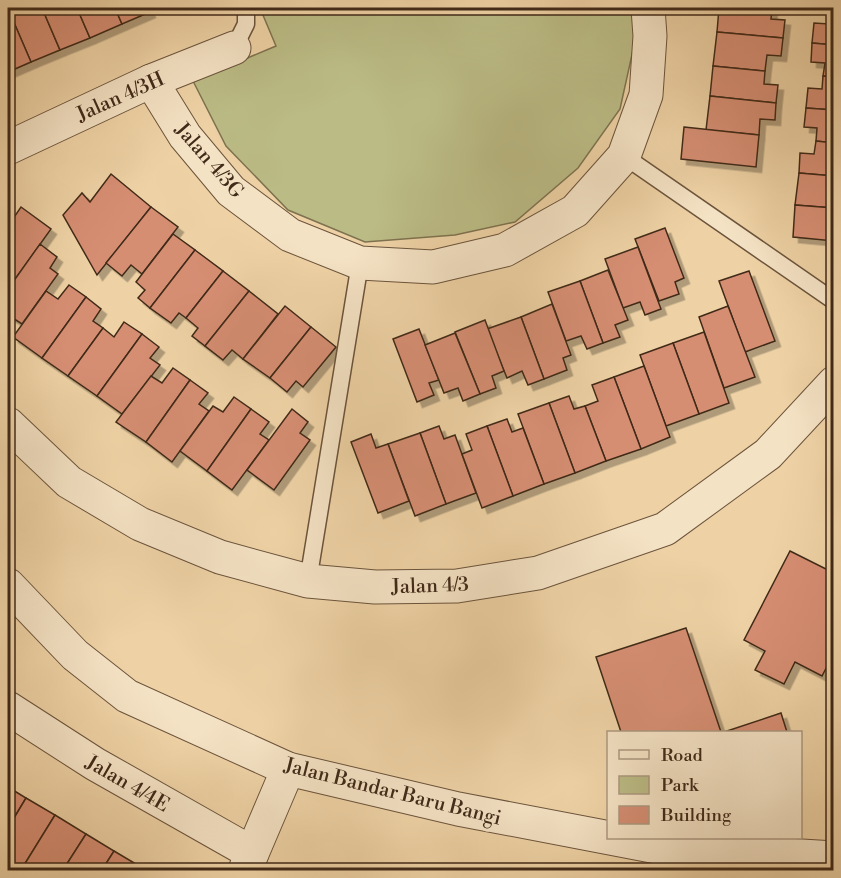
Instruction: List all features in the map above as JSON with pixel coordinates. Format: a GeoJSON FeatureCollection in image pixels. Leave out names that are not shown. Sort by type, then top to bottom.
{"type":"FeatureCollection","features":[{"type":"Feature","properties":{"kind":"street","name":"Jalan 4/3G"},"geometry":{"type":"LineString","coordinates":[[152,81],[185,136],[231,190],[290,235],[360,263],[434,267],[505,250],[575,211],[624,156],[646,95],[650,36],[648,8]]}},
{"type":"Feature","properties":{"kind":"street","name":"Jalan 4/3H"},"geometry":{"type":"LineString","coordinates":[[8,148],[152,81],[234,48]]}},
{"type":"Feature","properties":{"kind":"street","name":"Jalan 4/3"},"geometry":{"type":"LineString","coordinates":[[8,423],[69,482],[140,524],[220,557],[308,581],[375,587],[456,586],[538,573],[665,529],[768,454],[834,383]]}},
{"type":"Feature","properties":{"kind":"street","name":"Jalan Bandar Baru Bangi"},"geometry":{"type":"LineString","coordinates":[[8,585],[75,655],[127,696],[288,770],[458,809],[607,837]]}},
{"type":"Feature","properties":{"kind":"street","name":"Jalan 4/4E"},"geometry":{"type":"LineString","coordinates":[[8,708],[248,862]]}},
{"type":"Feature","properties":{"kind":"street"},"geometry":{"type":"LineString","coordinates":[[248,862],[288,770]]}},
{"type":"Feature","properties":{"kind":"street","name":"Jalan Bandar Baru Bangi"},"geometry":{"type":"LineString","coordinates":[[615,839],[657,847],[834,858]]}},
{"type":"Feature","properties":{"kind":"lane"},"geometry":{"type":"LineString","coordinates":[[234,48],[246,24],[246,8]]}},
{"type":"Feature","properties":{"kind":"lane"},"geometry":{"type":"LineString","coordinates":[[624,156],[834,301]]}},
{"type":"Feature","properties":{"kind":"lane"},"geometry":{"type":"LineString","coordinates":[[308,581],[360,263]]}},
{"type":"Feature","properties":{"kind":"green space"},"geometry":{"type":"Polygon","coordinates":[[[260,8],[633,8],[637,32],[620,109],[578,168],[515,222],[455,235],[365,242],[288,210],[226,146],[193,81],[276,46],[260,8]]]}},
{"type":"Feature","properties":{"kind":"building"},"geometry":{"type":"Polygon","coordinates":[[[16,8],[42,8],[60,50],[31,62],[9,11],[16,8]]]}},
{"type":"Feature","properties":{"kind":"building"},"geometry":{"type":"Polygon","coordinates":[[[42,8],[77,8],[90,38],[60,50],[42,8]]]}},
{"type":"Feature","properties":{"kind":"building"},"geometry":{"type":"Polygon","coordinates":[[[77,8],[115,8],[122,24],[90,38],[77,8]]]}},
{"type":"Feature","properties":{"kind":"building"},"geometry":{"type":"Polygon","coordinates":[[[115,8],[148,8],[150,12],[122,24],[115,8]]]}},
{"type":"Feature","properties":{"kind":"building"},"geometry":{"type":"Polygon","coordinates":[[[719,8],[772,8],[771,19],[785,20],[783,38],[717,32],[719,8]]]}},
{"type":"Feature","properties":{"kind":"building"},"geometry":{"type":"Polygon","coordinates":[[[830,11],[834,12],[834,45],[812,43],[814,23],[829,24],[830,11]]]}},
{"type":"Feature","properties":{"kind":"building"},"geometry":{"type":"Polygon","coordinates":[[[8,12],[31,62],[8,72],[8,12]]]}},
{"type":"Feature","properties":{"kind":"building"},"geometry":{"type":"Polygon","coordinates":[[[717,32],[783,38],[781,56],[767,55],[765,71],[713,66],[717,32]]]}},
{"type":"Feature","properties":{"kind":"building"},"geometry":{"type":"Polygon","coordinates":[[[812,43],[834,45],[834,77],[823,76],[825,63],[811,62],[812,43]]]}},
{"type":"Feature","properties":{"kind":"building"},"geometry":{"type":"Polygon","coordinates":[[[713,66],[765,71],[764,84],[778,85],[776,103],[710,96],[713,66]]]}},
{"type":"Feature","properties":{"kind":"building"},"geometry":{"type":"Polygon","coordinates":[[[823,76],[834,77],[834,110],[806,108],[808,88],[822,89],[823,76]]]}},
{"type":"Feature","properties":{"kind":"building"},"geometry":{"type":"Polygon","coordinates":[[[710,96],[776,103],[775,120],[760,119],[759,135],[706,130],[710,96]]]}},
{"type":"Feature","properties":{"kind":"building"},"geometry":{"type":"Polygon","coordinates":[[[806,108],[834,110],[834,143],[816,141],[817,128],[804,127],[806,108]]]}},
{"type":"Feature","properties":{"kind":"building"},"geometry":{"type":"Polygon","coordinates":[[[684,127],[759,135],[756,167],[681,159],[684,127]]]}},
{"type":"Feature","properties":{"kind":"building"},"geometry":{"type":"Polygon","coordinates":[[[816,141],[834,143],[834,176],[799,173],[800,153],[814,154],[816,141]]]}},
{"type":"Feature","properties":{"kind":"building"},"geometry":{"type":"Polygon","coordinates":[[[799,173],[834,176],[834,208],[795,205],[799,173]]]}},
{"type":"Feature","properties":{"kind":"building"},"geometry":{"type":"Polygon","coordinates":[[[111,174],[151,207],[97,275],[63,215],[82,193],[90,202],[111,174]]]}},
{"type":"Feature","properties":{"kind":"building"},"geometry":{"type":"Polygon","coordinates":[[[795,205],[834,208],[834,241],[793,237],[795,205]]]}},
{"type":"Feature","properties":{"kind":"building"},"geometry":{"type":"Polygon","coordinates":[[[21,207],[51,229],[8,289],[8,226],[21,207]]]}},
{"type":"Feature","properties":{"kind":"building"},"geometry":{"type":"Polygon","coordinates":[[[151,207],[178,227],[142,274],[131,265],[122,276],[106,263],[151,207]]]}},
{"type":"Feature","properties":{"kind":"building"},"geometry":{"type":"Polygon","coordinates":[[[665,228],[684,278],[675,282],[679,294],[659,301],[635,239],[665,228]]]}},
{"type":"Feature","properties":{"kind":"building"},"geometry":{"type":"Polygon","coordinates":[[[173,234],[195,250],[150,308],[138,298],[145,290],[136,282],[173,234]]]}},
{"type":"Feature","properties":{"kind":"building"},"geometry":{"type":"Polygon","coordinates":[[[40,244],[57,257],[50,268],[58,274],[22,324],[8,315],[8,289],[40,244]]]}},
{"type":"Feature","properties":{"kind":"building"},"geometry":{"type":"Polygon","coordinates":[[[638,247],[661,309],[645,315],[640,302],[623,308],[605,259],[638,247]]]}},
{"type":"Feature","properties":{"kind":"building"},"geometry":{"type":"Polygon","coordinates":[[[195,250],[223,271],[186,318],[179,313],[171,323],[150,308],[195,250]]]}},
{"type":"Feature","properties":{"kind":"building"},"geometry":{"type":"Polygon","coordinates":[[[608,270],[628,320],[615,325],[620,337],[603,343],[580,281],[608,270]]]}},
{"type":"Feature","properties":{"kind":"building"},"geometry":{"type":"Polygon","coordinates":[[[223,271],[249,291],[205,346],[192,336],[198,328],[186,318],[223,271]]]}},
{"type":"Feature","properties":{"kind":"building"},"geometry":{"type":"Polygon","coordinates":[[[749,271],[775,341],[745,352],[719,281],[749,271]]]}},
{"type":"Feature","properties":{"kind":"building"},"geometry":{"type":"Polygon","coordinates":[[[580,281],[603,343],[587,349],[581,336],[566,341],[548,292],[580,281]]]}},
{"type":"Feature","properties":{"kind":"building"},"geometry":{"type":"Polygon","coordinates":[[[69,285],[86,297],[42,358],[13,337],[46,291],[58,299],[69,285]]]}},
{"type":"Feature","properties":{"kind":"building"},"geometry":{"type":"Polygon","coordinates":[[[249,291],[278,314],[243,359],[232,350],[223,360],[205,346],[249,291]]]}},
{"type":"Feature","properties":{"kind":"building"},"geometry":{"type":"Polygon","coordinates":[[[86,297],[101,309],[93,321],[103,328],[68,376],[42,358],[86,297]]]}},
{"type":"Feature","properties":{"kind":"building"},"geometry":{"type":"Polygon","coordinates":[[[552,304],[571,355],[563,358],[567,370],[544,379],[521,317],[552,304]]]}},
{"type":"Feature","properties":{"kind":"building"},"geometry":{"type":"Polygon","coordinates":[[[285,306],[311,327],[270,378],[243,359],[285,306]]]}},
{"type":"Feature","properties":{"kind":"building"},"geometry":{"type":"Polygon","coordinates":[[[728,306],[755,377],[724,388],[699,317],[728,306]]]}},
{"type":"Feature","properties":{"kind":"building"},"geometry":{"type":"Polygon","coordinates":[[[521,317],[544,379],[528,385],[522,371],[507,378],[487,329],[521,317]]]}},
{"type":"Feature","properties":{"kind":"building"},"geometry":{"type":"Polygon","coordinates":[[[485,320],[504,371],[492,376],[496,388],[480,394],[455,332],[485,320]]]}},
{"type":"Feature","properties":{"kind":"building"},"geometry":{"type":"Polygon","coordinates":[[[124,322],[142,334],[97,396],[68,376],[103,328],[114,337],[124,322]]]}},
{"type":"Feature","properties":{"kind":"building"},"geometry":{"type":"Polygon","coordinates":[[[311,327],[336,347],[303,387],[296,381],[287,392],[270,378],[311,327]]]}},
{"type":"Feature","properties":{"kind":"building"},"geometry":{"type":"Polygon","coordinates":[[[419,329],[439,380],[429,383],[434,395],[417,402],[393,339],[419,329]]]}},
{"type":"Feature","properties":{"kind":"building"},"geometry":{"type":"Polygon","coordinates":[[[704,332],[729,403],[699,414],[673,343],[704,332]]]}},
{"type":"Feature","properties":{"kind":"building"},"geometry":{"type":"Polygon","coordinates":[[[455,333],[480,394],[463,401],[458,388],[444,393],[425,345],[455,333]]]}},
{"type":"Feature","properties":{"kind":"building"},"geometry":{"type":"Polygon","coordinates":[[[142,334],[159,347],[150,358],[160,365],[122,414],[97,396],[142,334]]]}},
{"type":"Feature","properties":{"kind":"building"},"geometry":{"type":"Polygon","coordinates":[[[673,343],[699,414],[666,426],[640,355],[673,343]]]}},
{"type":"Feature","properties":{"kind":"building"},"geometry":{"type":"Polygon","coordinates":[[[644,366],[670,437],[641,449],[614,377],[644,366]]]}},
{"type":"Feature","properties":{"kind":"building"},"geometry":{"type":"Polygon","coordinates":[[[173,368],[190,380],[146,442],[116,422],[151,376],[162,383],[173,368]]]}},
{"type":"Feature","properties":{"kind":"building"},"geometry":{"type":"Polygon","coordinates":[[[614,377],[641,449],[606,461],[585,406],[598,401],[592,385],[614,377]]]}},
{"type":"Feature","properties":{"kind":"building"},"geometry":{"type":"Polygon","coordinates":[[[190,380],[208,393],[199,404],[209,411],[172,462],[146,442],[190,380]]]}},
{"type":"Feature","properties":{"kind":"building"},"geometry":{"type":"Polygon","coordinates":[[[569,396],[574,409],[585,406],[606,461],[575,473],[549,403],[569,396]]]}},
{"type":"Feature","properties":{"kind":"building"},"geometry":{"type":"Polygon","coordinates":[[[234,397],[251,409],[207,471],[180,451],[213,406],[223,412],[234,397]]]}},
{"type":"Feature","properties":{"kind":"building"},"geometry":{"type":"Polygon","coordinates":[[[549,403],[575,473],[544,484],[518,414],[549,403]]]}},
{"type":"Feature","properties":{"kind":"building"},"geometry":{"type":"Polygon","coordinates":[[[251,409],[269,422],[260,434],[269,440],[232,490],[207,471],[251,409]]]}},
{"type":"Feature","properties":{"kind":"building"},"geometry":{"type":"Polygon","coordinates":[[[292,409],[308,422],[300,433],[310,440],[274,490],[247,470],[292,409]]]}},
{"type":"Feature","properties":{"kind":"building"},"geometry":{"type":"Polygon","coordinates":[[[507,419],[512,432],[523,428],[544,484],[513,496],[487,426],[507,419]]]}},
{"type":"Feature","properties":{"kind":"building"},"geometry":{"type":"Polygon","coordinates":[[[439,426],[444,439],[455,435],[476,493],[446,504],[420,433],[439,426]]]}},
{"type":"Feature","properties":{"kind":"building"},"geometry":{"type":"Polygon","coordinates":[[[487,426],[513,496],[482,508],[462,454],[472,450],[466,434],[487,426]]]}},
{"type":"Feature","properties":{"kind":"building"},"geometry":{"type":"Polygon","coordinates":[[[420,433],[446,504],[415,516],[388,444],[420,433]]]}},
{"type":"Feature","properties":{"kind":"building"},"geometry":{"type":"Polygon","coordinates":[[[371,434],[376,448],[388,444],[409,501],[378,513],[351,442],[371,434]]]}},
{"type":"Feature","properties":{"kind":"building"},"geometry":{"type":"Polygon","coordinates":[[[790,551],[834,573],[834,653],[822,676],[795,662],[784,684],[755,670],[765,651],[744,640],[790,551]]]}},
{"type":"Feature","properties":{"kind":"building"},"geometry":{"type":"Polygon","coordinates":[[[686,628],[721,731],[621,731],[596,657],[686,628]]]}},
{"type":"Feature","properties":{"kind":"building"},"geometry":{"type":"Polygon","coordinates":[[[781,713],[787,731],[727,731],[781,713]]]}},
{"type":"Feature","properties":{"kind":"building"},"geometry":{"type":"Polygon","coordinates":[[[8,787],[26,798],[8,828],[8,787]]]}},
{"type":"Feature","properties":{"kind":"building"},"geometry":{"type":"Polygon","coordinates":[[[26,798],[55,815],[21,870],[8,870],[8,828],[26,798]]]}},
{"type":"Feature","properties":{"kind":"building"},"geometry":{"type":"Polygon","coordinates":[[[55,815],[86,834],[63,870],[21,870],[55,815]]]}},
{"type":"Feature","properties":{"kind":"building"},"geometry":{"type":"Polygon","coordinates":[[[86,834],[114,851],[102,870],[63,870],[86,834]]]}},
{"type":"Feature","properties":{"kind":"building"},"geometry":{"type":"Polygon","coordinates":[[[114,851],[141,867],[139,870],[102,870],[114,851]]]}}]}
